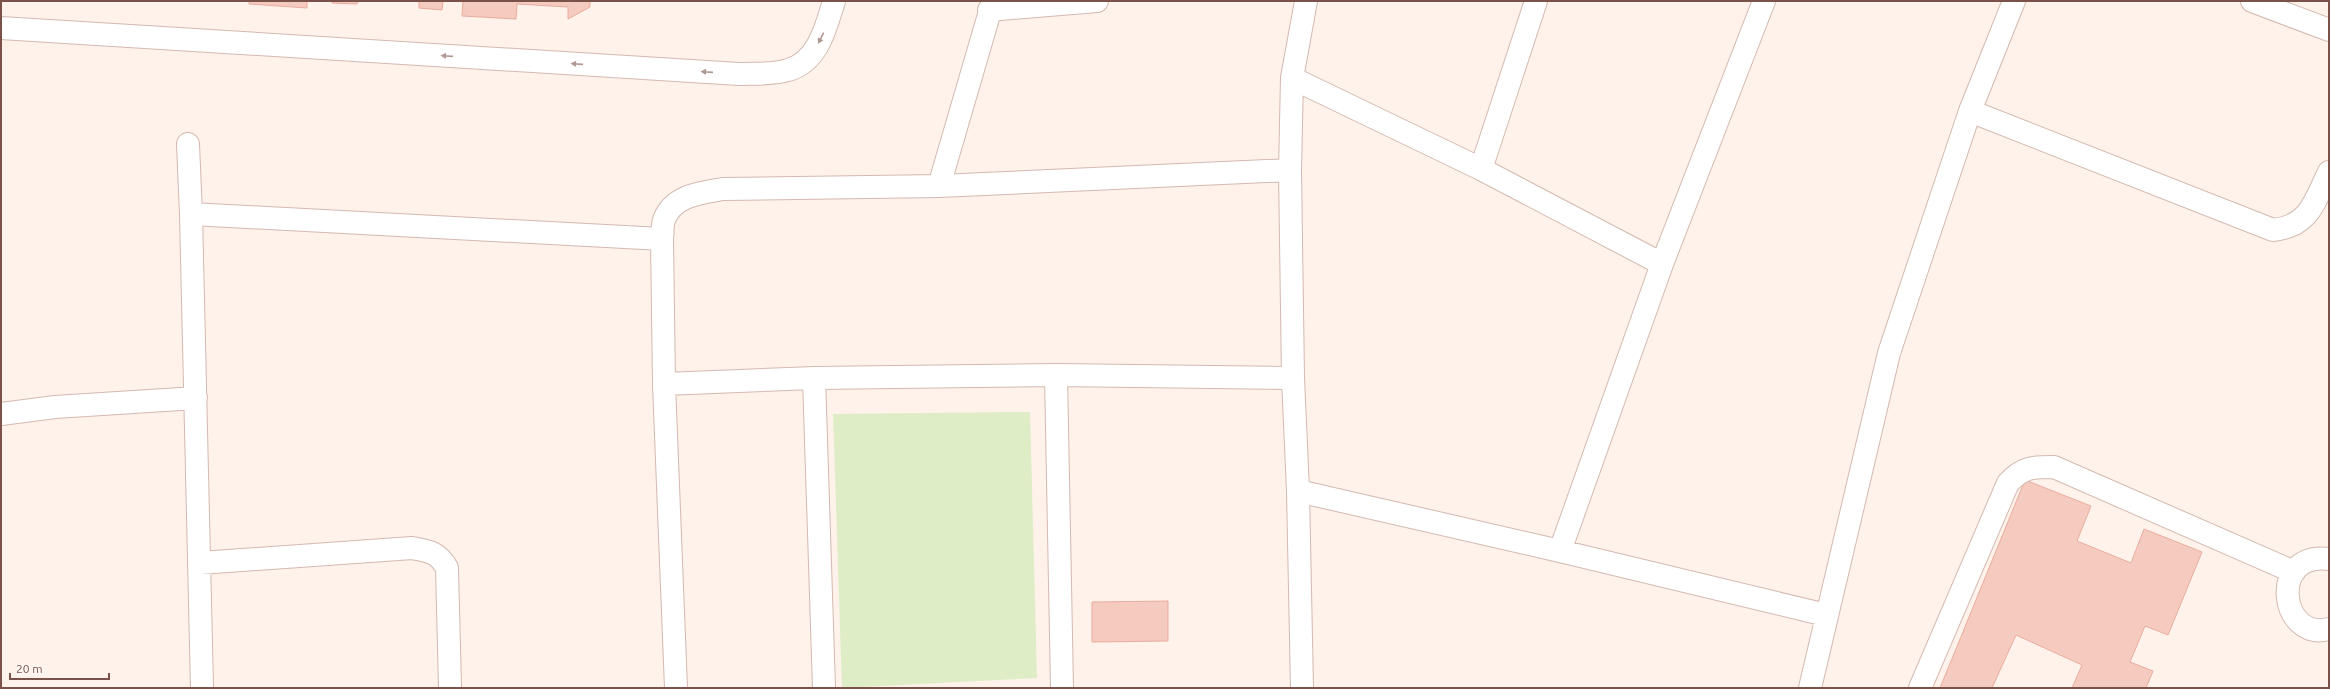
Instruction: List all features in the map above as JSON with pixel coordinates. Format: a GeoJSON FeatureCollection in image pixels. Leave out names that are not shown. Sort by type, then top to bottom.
{"type":"FeatureCollection","features":[{"type":"Feature","properties":{"kind":"street"},"geometry":{"type":"LineString","coordinates":[[1,28],[738,74],[788,71],[804,63],[817,47],[823,35],[834,1]]}},
{"type":"Feature","properties":{"kind":"street"},"geometry":{"type":"LineString","coordinates":[[939,186],[991,5],[1097,1]]}},
{"type":"Feature","properties":{"kind":"street"},"geometry":{"type":"LineString","coordinates":[[1302,688],[1298,491],[1292,378],[1290,170],[1292,78],[1306,1]]}},
{"type":"Feature","properties":{"kind":"street"},"geometry":{"type":"LineString","coordinates":[[1481,169],[1536,1]]}},
{"type":"Feature","properties":{"kind":"street"},"geometry":{"type":"LineString","coordinates":[[1560,551],[1662,264],[1764,1]]}},
{"type":"Feature","properties":{"kind":"street"},"geometry":{"type":"LineString","coordinates":[[1810,688],[1889,353],[1970,111],[2014,1]]}},
{"type":"Feature","properties":{"kind":"street"},"geometry":{"type":"LineString","coordinates":[[2252,1],[2329,30]]}},
{"type":"Feature","properties":{"kind":"street"},"geometry":{"type":"LineString","coordinates":[[1292,78],[1481,169],[1662,264]]}},
{"type":"Feature","properties":{"kind":"street"},"geometry":{"type":"LineString","coordinates":[[1970,111],[2273,230],[2289,228],[2301,222],[2310,209],[2329,172]]}},
{"type":"Feature","properties":{"kind":"street"},"geometry":{"type":"LineString","coordinates":[[188,144],[196,398],[202,688]]}},
{"type":"Feature","properties":{"kind":"street"},"geometry":{"type":"LineString","coordinates":[[676,688],[664,384],[662,239],[663,220],[672,206],[689,195],[723,189],[939,186],[1290,170]]}},
{"type":"Feature","properties":{"kind":"street"},"geometry":{"type":"LineString","coordinates":[[191,214],[662,239]]}},
{"type":"Feature","properties":{"kind":"street"},"geometry":{"type":"LineString","coordinates":[[664,384],[814,378],[1056,375],[1292,378]]}},
{"type":"Feature","properties":{"kind":"street"},"geometry":{"type":"LineString","coordinates":[[1056,375],[1062,688]]}},
{"type":"Feature","properties":{"kind":"street"},"geometry":{"type":"LineString","coordinates":[[814,378],[824,688]]}},
{"type":"Feature","properties":{"kind":"street"},"geometry":{"type":"LineString","coordinates":[[1,414],[55,408],[196,398]]}},
{"type":"Feature","properties":{"kind":"street"},"geometry":{"type":"LineString","coordinates":[[1920,688],[2008,484],[2018,472],[2033,467],[2054,467],[2294,572]]}},
{"type":"Feature","properties":{"kind":"street"},"geometry":{"type":"LineString","coordinates":[[1298,491],[1560,551],[1826,615]]}},
{"type":"Feature","properties":{"kind":"street"},"geometry":{"type":"LineString","coordinates":[[200,563],[412,548],[430,552],[441,557],[447,568],[450,688]]}},
{"type":"Feature","properties":{"kind":"street"},"geometry":{"type":"LineString","coordinates":[[2329,558],[2310,560],[2294,572],[2288,582],[2286,594],[2288,606],[2303,624],[2315,629],[2329,629]]}},
{"type":"Feature","properties":{"kind":"green space"},"geometry":{"type":"Polygon","coordinates":[[[1030,412],[1037,678],[842,688],[833,414],[1030,412]]]}},
{"type":"Feature","properties":{"kind":"building"},"geometry":{"type":"Polygon","coordinates":[[[249,1],[307,1],[307,8],[249,4],[249,1]]]}},
{"type":"Feature","properties":{"kind":"building"},"geometry":{"type":"Polygon","coordinates":[[[332,1],[358,1],[357,4],[332,3],[332,1]]]}},
{"type":"Feature","properties":{"kind":"building"},"geometry":{"type":"Polygon","coordinates":[[[419,1],[443,1],[442,10],[419,8],[419,1]]]}},
{"type":"Feature","properties":{"kind":"building"},"geometry":{"type":"Polygon","coordinates":[[[463,1],[590,1],[590,7],[568,19],[568,7],[517,4],[516,19],[462,16],[463,1]]]}},
{"type":"Feature","properties":{"kind":"building"},"geometry":{"type":"Polygon","coordinates":[[[2025,480],[2091,506],[2077,541],[2131,563],[2144,529],[2202,552],[2168,635],[2145,626],[2130,662],[2153,671],[2146,688],[2072,688],[2082,665],[2016,635],[1992,688],[1940,688],[2025,480]]]}},
{"type":"Feature","properties":{"kind":"building"},"geometry":{"type":"Polygon","coordinates":[[[1168,601],[1168,641],[1092,642],[1092,602],[1168,601]]]}}]}
